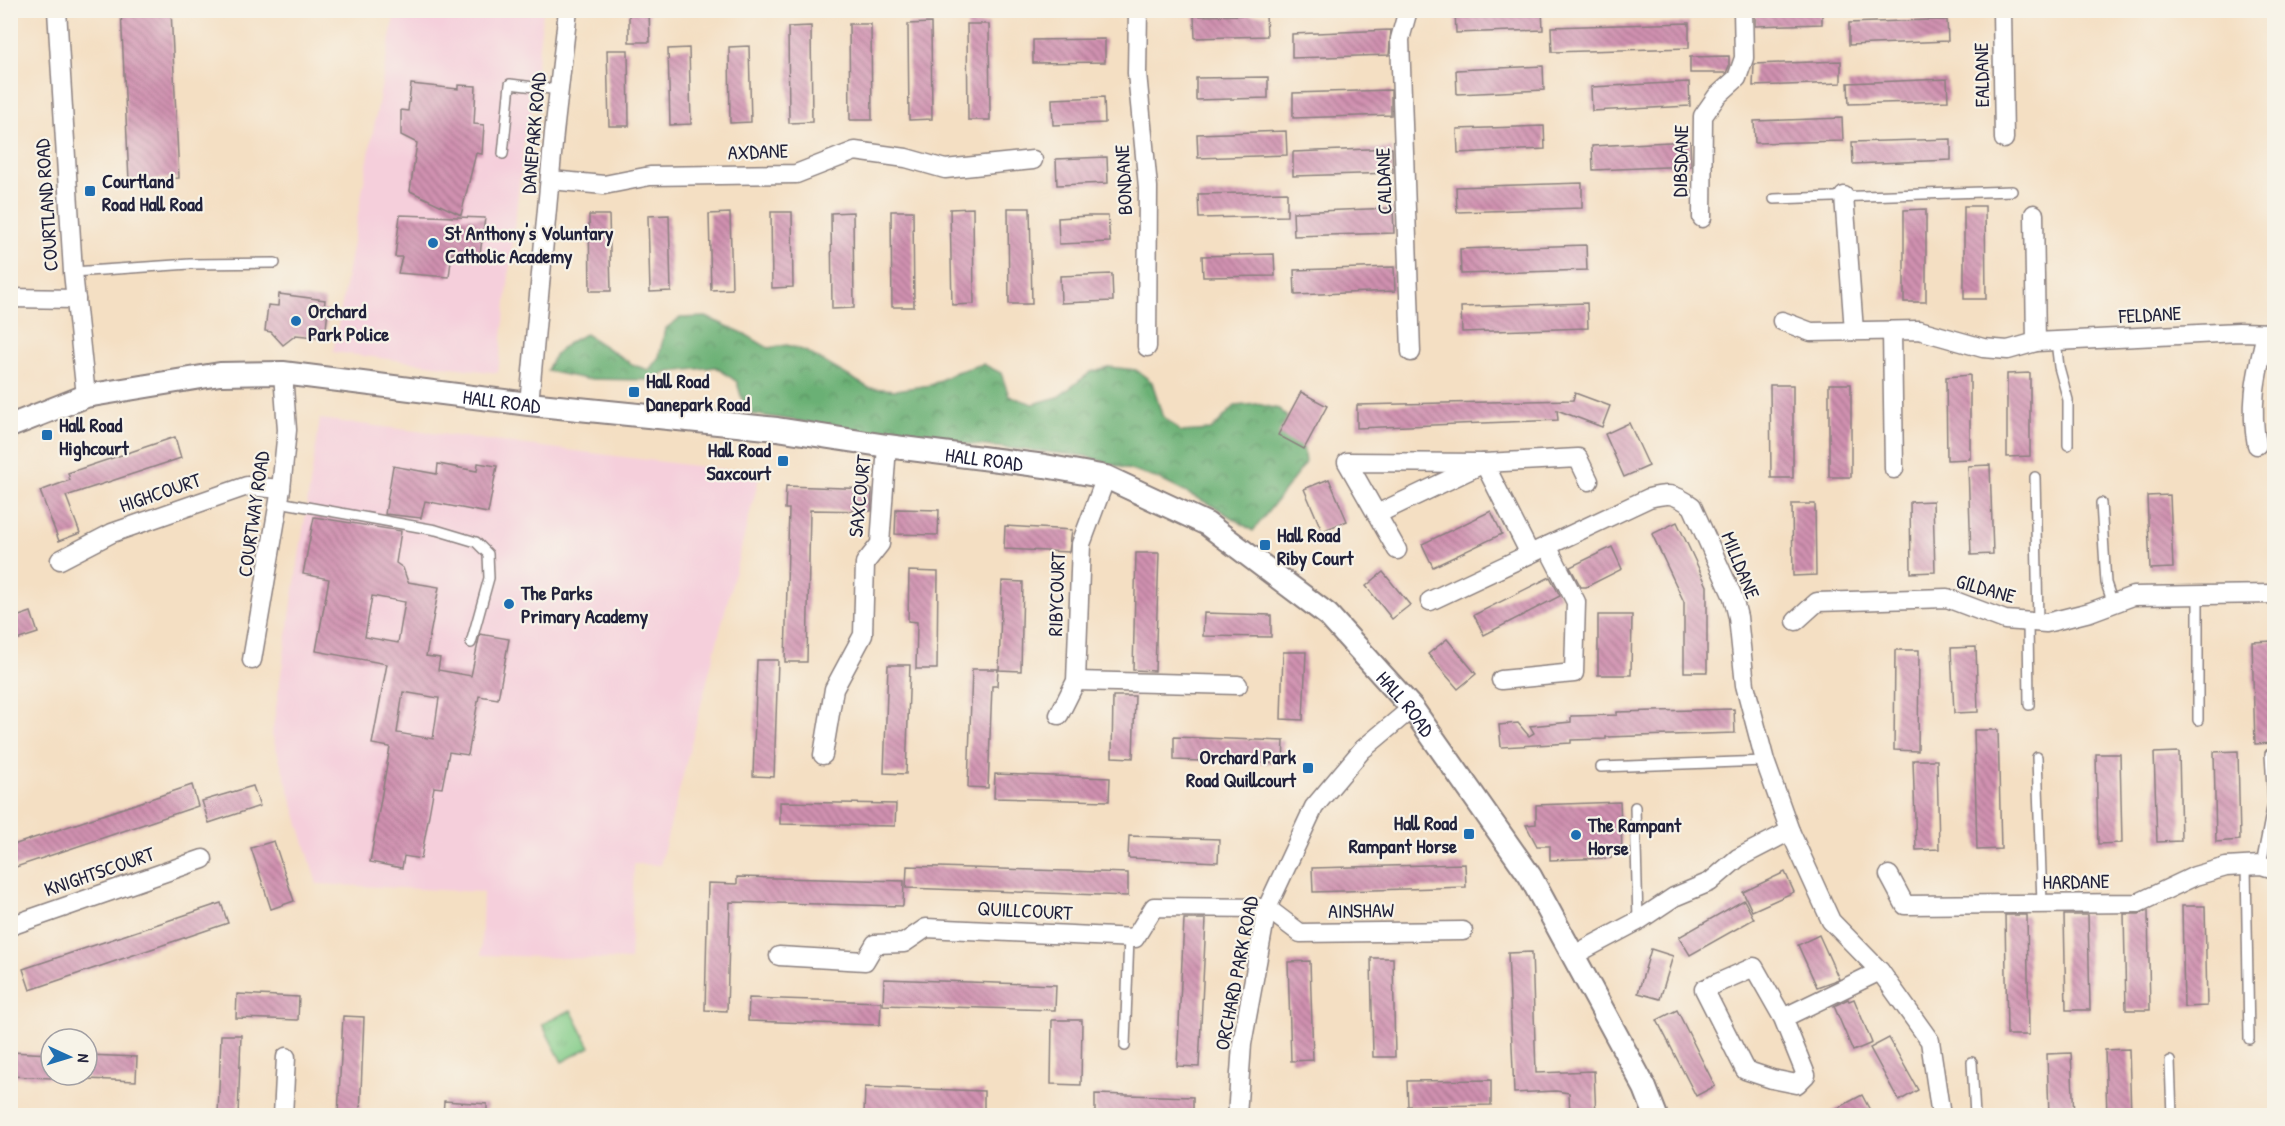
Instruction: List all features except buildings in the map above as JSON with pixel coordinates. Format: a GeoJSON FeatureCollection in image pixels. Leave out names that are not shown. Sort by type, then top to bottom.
{"type":"FeatureCollection","features":[{"type":"Feature","properties":{"kind":"street","name":"COURTLAND ROAD"},"geometry":{"type":"LineString","coordinates":[[57,10],[73,272],[86,396]]}},
{"type":"Feature","properties":{"kind":"street","name":"DANEPARK ROAD"},"geometry":{"type":"LineString","coordinates":[[529,404],[568,10]]}},
{"type":"Feature","properties":{"kind":"street","name":"BONDANE"},"geometry":{"type":"LineString","coordinates":[[1138,10],[1137,73],[1148,187],[1147,347]]}},
{"type":"Feature","properties":{"kind":"street","name":"CALDANE"},"geometry":{"type":"LineString","coordinates":[[1408,10],[1400,39],[1412,352]]}},
{"type":"Feature","properties":{"kind":"street","name":"DIBSDANE"},"geometry":{"type":"LineString","coordinates":[[1702,218],[1703,116],[1717,96],[1737,78],[1744,58],[1743,10]]}},
{"type":"Feature","properties":{"kind":"street","name":"EALDANE"},"geometry":{"type":"LineString","coordinates":[[2002,10],[2004,139]]}},
{"type":"Feature","properties":{"kind":"street","name":"AXDANE"},"geometry":{"type":"LineString","coordinates":[[551,180],[604,185],[650,176],[796,174],[855,151],[906,158],[945,169],[1033,160]]}},
{"type":"Feature","properties":{"kind":"street"},"geometry":{"type":"LineString","coordinates":[[1844,196],[1854,331]]}},
{"type":"Feature","properties":{"kind":"street"},"geometry":{"type":"LineString","coordinates":[[2034,214],[2036,342]]}},
{"type":"Feature","properties":{"kind":"street"},"geometry":{"type":"LineString","coordinates":[[10,298],[76,299]]}},
{"type":"Feature","properties":{"kind":"street","name":"FELDANE"},"geometry":{"type":"LineString","coordinates":[[1782,321],[1811,332],[1919,330],[1983,348],[2008,350],[2036,342],[2228,332],[2270,333],[2254,384],[2252,420],[2257,445]]}},
{"type":"Feature","properties":{"kind":"street"},"geometry":{"type":"LineString","coordinates":[[1892,331],[1894,469]]}},
{"type":"Feature","properties":{"kind":"street","name":"HALL ROAD"},"geometry":{"type":"LineString","coordinates":[[10,426],[86,396],[220,374],[283,373],[529,404],[777,429],[1045,466],[1106,477],[1207,524],[1328,615],[1413,708],[1530,876],[1645,1088],[1656,1116]]}},
{"type":"Feature","properties":{"kind":"street","name":"COURTWAY ROAD"},"geometry":{"type":"LineString","coordinates":[[252,660],[280,496],[287,430],[283,373]]}},
{"type":"Feature","properties":{"kind":"street","name":"SAXCOURT"},"geometry":{"type":"LineString","coordinates":[[823,755],[834,689],[862,635],[865,562],[880,544],[887,446]]}},
{"type":"Feature","properties":{"kind":"street"},"geometry":{"type":"LineString","coordinates":[[1397,550],[1347,462],[1484,463],[1578,458],[1590,481]]}},
{"type":"Feature","properties":{"kind":"street"},"geometry":{"type":"LineString","coordinates":[[1377,514],[1484,463]]}},
{"type":"Feature","properties":{"kind":"street"},"geometry":{"type":"LineString","coordinates":[[1484,463],[1530,554]]}},
{"type":"Feature","properties":{"kind":"street","name":"RIBYCOURT"},"geometry":{"type":"LineString","coordinates":[[1059,715],[1076,681],[1081,544],[1106,477]]}},
{"type":"Feature","properties":{"kind":"street","name":"HIGHCOURT"},"geometry":{"type":"LineString","coordinates":[[60,560],[112,533],[247,486],[280,496]]}},
{"type":"Feature","properties":{"kind":"street","name":"MILLDANE"},"geometry":{"type":"LineString","coordinates":[[1430,601],[1648,498],[1667,493],[1679,497],[1692,506],[1733,597],[1738,617],[1745,685],[1765,761],[1790,831],[1831,921],[1880,971],[1930,1041],[1941,1116]]}},
{"type":"Feature","properties":{"kind":"street"},"geometry":{"type":"LineString","coordinates":[[1501,681],[1574,673],[1576,602],[1547,546]]}},
{"type":"Feature","properties":{"kind":"street","name":"GILDANE"},"geometry":{"type":"LineString","coordinates":[[1796,621],[1817,602],[1947,598],[2005,620],[2046,623],[2090,612],[2133,596],[2274,594]]}},
{"type":"Feature","properties":{"kind":"street"},"geometry":{"type":"LineString","coordinates":[[1076,681],[1238,685]]}},
{"type":"Feature","properties":{"kind":"street","name":"ORCHARD PARK ROAD"},"geometry":{"type":"LineString","coordinates":[[1237,1116],[1242,1044],[1267,908],[1314,807],[1362,750],[1413,708]]}},
{"type":"Feature","properties":{"kind":"street"},"geometry":{"type":"LineString","coordinates":[[1574,956],[1638,921],[1674,897],[1710,882],[1738,858],[1790,831]]}},
{"type":"Feature","properties":{"kind":"street","name":"KNIGHTSCOURT"},"geometry":{"type":"LineString","coordinates":[[10,926],[203,859]]}},
{"type":"Feature","properties":{"kind":"street","name":"HARDANE"},"geometry":{"type":"LineString","coordinates":[[1889,875],[1905,905],[2138,903],[2195,876],[2226,867],[2261,867]]}},
{"type":"Feature","properties":{"kind":"street"},"geometry":{"type":"LineString","coordinates":[[1129,937],[1136,938],[1154,907],[1267,908]]}},
{"type":"Feature","properties":{"kind":"street","name":"AINSHAW"},"geometry":{"type":"LineString","coordinates":[[1267,908],[1300,933],[1463,931]]}},
{"type":"Feature","properties":{"kind":"street","name":"QUILLCOURT"},"geometry":{"type":"LineString","coordinates":[[779,956],[865,961],[875,944],[904,943],[926,928],[1129,937]]}},
{"type":"Feature","properties":{"kind":"street"},"geometry":{"type":"LineString","coordinates":[[1754,967],[1783,1018],[1806,1076],[1797,1084],[1745,1070],[1704,989],[1754,967]]}},
{"type":"Feature","properties":{"kind":"street"},"geometry":{"type":"LineString","coordinates":[[1783,1018],[1880,971]]}},
{"type":"Feature","properties":{"kind":"street"},"geometry":{"type":"LineString","coordinates":[[283,1116],[286,1057]]}},
{"type":"Feature","properties":{"kind":"lane"},"geometry":{"type":"LineString","coordinates":[[503,154],[510,84],[559,90]]}},
{"type":"Feature","properties":{"kind":"lane"},"geometry":{"type":"LineString","coordinates":[[1774,199],[2012,191]]}},
{"type":"Feature","properties":{"kind":"lane"},"geometry":{"type":"LineString","coordinates":[[73,272],[190,264],[275,263]]}},
{"type":"Feature","properties":{"kind":"lane"},"geometry":{"type":"LineString","coordinates":[[2056,341],[2059,367],[2068,400],[2068,444]]}},
{"type":"Feature","properties":{"kind":"lane"},"geometry":{"type":"LineString","coordinates":[[2029,705],[2033,622],[2035,477]]}},
{"type":"Feature","properties":{"kind":"lane"},"geometry":{"type":"LineString","coordinates":[[280,496],[476,542],[488,554],[489,578],[471,643]]}},
{"type":"Feature","properties":{"kind":"lane"},"geometry":{"type":"LineString","coordinates":[[2101,503],[2106,583],[2113,604]]}},
{"type":"Feature","properties":{"kind":"lane"},"geometry":{"type":"LineString","coordinates":[[2198,595],[2198,720]]}},
{"type":"Feature","properties":{"kind":"lane"},"geometry":{"type":"LineString","coordinates":[[2249,1038],[2261,867],[2272,803],[2270,754]]}},
{"type":"Feature","properties":{"kind":"lane"},"geometry":{"type":"LineString","coordinates":[[2037,757],[2042,904]]}},
{"type":"Feature","properties":{"kind":"lane"},"geometry":{"type":"LineString","coordinates":[[1601,767],[1765,761]]}},
{"type":"Feature","properties":{"kind":"lane"},"geometry":{"type":"LineString","coordinates":[[1635,807],[1638,921]]}},
{"type":"Feature","properties":{"kind":"lane"},"geometry":{"type":"LineString","coordinates":[[1125,1046],[1129,937]]}},
{"type":"Feature","properties":{"kind":"lane"},"geometry":{"type":"LineString","coordinates":[[2170,1061],[2172,1116]]}},
{"type":"Feature","properties":{"kind":"lane"},"geometry":{"type":"LineString","coordinates":[[1972,1062],[1975,1116]]}},
{"type":"Feature","properties":{"kind":"shaded area","name":"St Anthony's Voluntary Catholic Academy"},"geometry":{"type":"Polygon","coordinates":[[[395,11],[543,11],[529,133],[525,133],[498,373],[333,352],[395,11]]]}},
{"type":"Feature","properties":{"kind":"shaded area","name":"The Parks Primary Academy"},"geometry":{"type":"Polygon","coordinates":[[[320,419],[760,474],[660,865],[634,864],[630,960],[481,955],[483,892],[317,884],[272,734],[320,419]]]}},
{"type":"Feature","properties":{"kind":"green space"},"geometry":{"type":"Polygon","coordinates":[[[706,317],[743,333],[768,348],[787,345],[805,351],[869,388],[896,390],[931,385],[956,372],[983,364],[1001,373],[1009,396],[1033,404],[1058,397],[1091,372],[1108,367],[1136,370],[1152,382],[1162,415],[1181,432],[1211,430],[1235,406],[1257,404],[1279,409],[1302,433],[1305,464],[1253,531],[1215,507],[1159,479],[1085,456],[908,438],[746,413],[737,382],[716,367],[669,372],[648,380],[586,379],[547,371],[553,358],[562,348],[586,334],[633,365],[649,370],[659,357],[665,329],[680,318],[706,317]]]}},
{"type":"Feature","properties":{"kind":"green space"},"geometry":{"type":"Polygon","coordinates":[[[571,1010],[590,1047],[562,1062],[542,1024],[571,1010]]]}},
{"type":"Feature","properties":{"kind":"place","name":"Courtland Road Hall Road"},"geometry":{"type":"Point","coordinates":[90,191]}},
{"type":"Feature","properties":{"kind":"place","name":"St Anthony's Voluntary Catholic Academy"},"geometry":{"type":"Point","coordinates":[433,243]}},
{"type":"Feature","properties":{"kind":"place","name":"Orchard Park Police"},"geometry":{"type":"Point","coordinates":[296,321]}},
{"type":"Feature","properties":{"kind":"place","name":"Hall Road Danepark Road"},"geometry":{"type":"Point","coordinates":[634,392]}},
{"type":"Feature","properties":{"kind":"place","name":"Hall Road Highcourt"},"geometry":{"type":"Point","coordinates":[47,435]}},
{"type":"Feature","properties":{"kind":"place","name":"Hall Road Saxcourt"},"geometry":{"type":"Point","coordinates":[783,461]}},
{"type":"Feature","properties":{"kind":"place","name":"Hall Road Riby Court"},"geometry":{"type":"Point","coordinates":[1265,545]}},
{"type":"Feature","properties":{"kind":"place","name":"The Parks Primary Academy"},"geometry":{"type":"Point","coordinates":[509,604]}},
{"type":"Feature","properties":{"kind":"place","name":"Orchard Park Road Quillcourt"},"geometry":{"type":"Point","coordinates":[1308,768]}},
{"type":"Feature","properties":{"kind":"place","name":"Hall Road Rampant Horse"},"geometry":{"type":"Point","coordinates":[1469,834]}},
{"type":"Feature","properties":{"kind":"place","name":"The Rampant Horse"},"geometry":{"type":"Point","coordinates":[1576,835]}}]}
